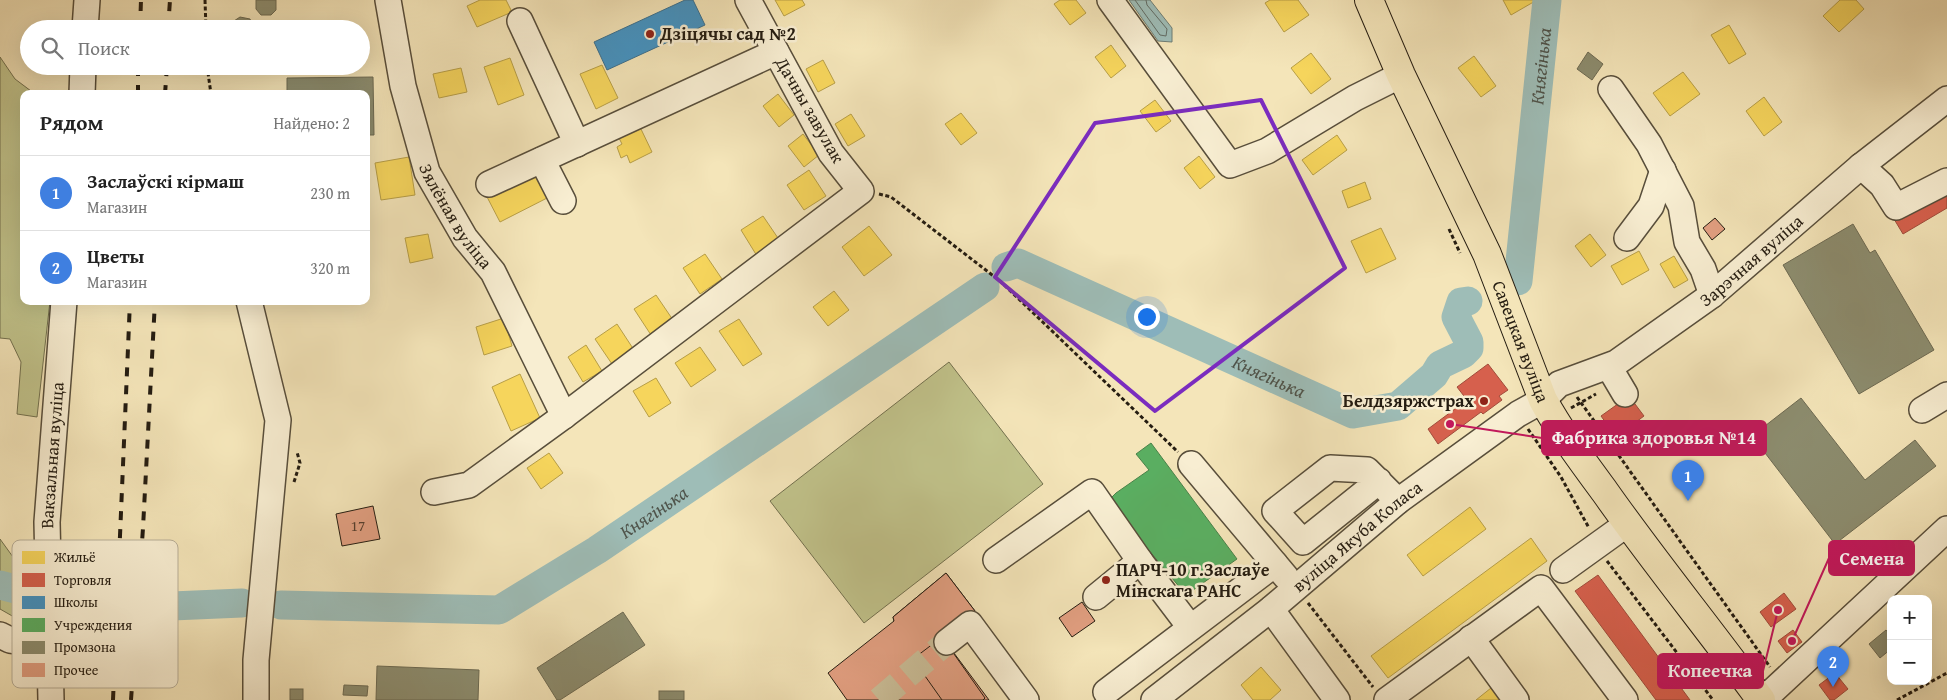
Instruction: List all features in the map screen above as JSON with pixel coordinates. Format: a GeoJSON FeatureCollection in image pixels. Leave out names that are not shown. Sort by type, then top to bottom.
{"type":"FeatureCollection","features":[{"type":"Feature","properties":{"kind":"main road","name":"Савецкая вуліца"},"geometry":{"type":"LineString","coordinates":[[1369,0],[1401,75],[1551,392],[1560,430],[1628,524],[1724,648],[1769,695]]}},
{"type":"Feature","properties":{"kind":"street"},"geometry":{"type":"LineString","coordinates":[[86,20],[87,0]]}},
{"type":"Feature","properties":{"kind":"street","name":"Зялёная вуліца"},"geometry":{"type":"LineString","coordinates":[[388,0],[403,86],[427,172],[465,238],[493,272],[564,416]]}},
{"type":"Feature","properties":{"kind":"street","name":"Дачны завулак"},"geometry":{"type":"LineString","coordinates":[[748,0],[831,153],[862,191]]}},
{"type":"Feature","properties":{"kind":"street"},"geometry":{"type":"LineString","coordinates":[[1110,0],[1230,165],[1267,151],[1356,98],[1401,75]]}},
{"type":"Feature","properties":{"kind":"street"},"geometry":{"type":"LineString","coordinates":[[520,21],[577,144]]}},
{"type":"Feature","properties":{"kind":"street"},"geometry":{"type":"LineString","coordinates":[[489,184],[776,52]]}},
{"type":"Feature","properties":{"kind":"street"},"geometry":{"type":"LineString","coordinates":[[82,90],[83,75]]}},
{"type":"Feature","properties":{"kind":"street"},"geometry":{"type":"LineString","coordinates":[[1610,89],[1649,144],[1681,206],[1688,242],[1703,269],[1712,295]]}},
{"type":"Feature","properties":{"kind":"street","name":"Зарэчная вуліца"},"geometry":{"type":"LineString","coordinates":[[1551,392],[1609,367],[1712,295],[1861,166],[1947,99]]}},
{"type":"Feature","properties":{"kind":"street"},"geometry":{"type":"LineString","coordinates":[[542,160],[564,201]]}},
{"type":"Feature","properties":{"kind":"street"},"geometry":{"type":"LineString","coordinates":[[1861,166],[1882,185],[1896,207],[1947,181]]}},
{"type":"Feature","properties":{"kind":"street"},"geometry":{"type":"LineString","coordinates":[[1627,238],[1651,206],[1663,170]]}},
{"type":"Feature","properties":{"kind":"street"},"geometry":{"type":"LineString","coordinates":[[434,492],[469,485],[564,416],[862,191]]}},
{"type":"Feature","properties":{"kind":"street","name":"Вакзальная вуліца"},"geometry":{"type":"LineString","coordinates":[[47,540],[64,305]]}},
{"type":"Feature","properties":{"kind":"street"},"geometry":{"type":"LineString","coordinates":[[249,305],[278,420],[256,660],[256,700]]}},
{"type":"Feature","properties":{"kind":"street"},"geometry":{"type":"LineString","coordinates":[[1609,367],[1625,394]]}},
{"type":"Feature","properties":{"kind":"street","name":"вуліца Якуба Коласа"},"geometry":{"type":"LineString","coordinates":[[1154,700],[1271,608],[1398,501],[1551,392]]}},
{"type":"Feature","properties":{"kind":"street"},"geometry":{"type":"LineString","coordinates":[[1922,410],[1947,395]]}},
{"type":"Feature","properties":{"kind":"street"},"geometry":{"type":"LineString","coordinates":[[1191,464],[1295,588]]}},
{"type":"Feature","properties":{"kind":"street"},"geometry":{"type":"LineString","coordinates":[[1379,481],[1398,501]]}},
{"type":"Feature","properties":{"kind":"street"},"geometry":{"type":"LineString","coordinates":[[996,560],[1092,492],[1190,628]]}},
{"type":"Feature","properties":{"kind":"street"},"geometry":{"type":"LineString","coordinates":[[1563,570],[1628,524]]}},
{"type":"Feature","properties":{"kind":"street"},"geometry":{"type":"LineString","coordinates":[[1769,695],[1947,529]]}},
{"type":"Feature","properties":{"kind":"street"},"geometry":{"type":"LineString","coordinates":[[1096,597],[1140,561]]}},
{"type":"Feature","properties":{"kind":"street"},"geometry":{"type":"LineString","coordinates":[[1106,692],[1275,564]]}},
{"type":"Feature","properties":{"kind":"street"},"geometry":{"type":"LineString","coordinates":[[1380,694],[1472,638],[1541,588],[1625,700]]}},
{"type":"Feature","properties":{"kind":"street"},"geometry":{"type":"LineString","coordinates":[[1271,608],[1338,700]]}},
{"type":"Feature","properties":{"kind":"street"},"geometry":{"type":"LineString","coordinates":[[948,642],[970,624],[1026,700]]}},
{"type":"Feature","properties":{"kind":"street"},"geometry":{"type":"LineString","coordinates":[[0,635],[12,640]]}},
{"type":"Feature","properties":{"kind":"street"},"geometry":{"type":"LineString","coordinates":[[1472,638],[1516,700]]}},
{"type":"Feature","properties":{"kind":"path"},"geometry":{"type":"LineString","coordinates":[[205,0],[206,20]]}},
{"type":"Feature","properties":{"kind":"path"},"geometry":{"type":"LineString","coordinates":[[208,75],[210,90]]}},
{"type":"Feature","properties":{"kind":"path"},"geometry":{"type":"LineString","coordinates":[[862,191],[891,197],[1000,281],[1191,464]]}},
{"type":"Feature","properties":{"kind":"path"},"geometry":{"type":"LineString","coordinates":[[1551,392],[1572,392],[1580,402],[1769,695]]}},
{"type":"Feature","properties":{"kind":"path"},"geometry":{"type":"LineString","coordinates":[[1295,588],[1380,694]]}},
{"type":"Feature","properties":{"kind":"path"},"geometry":{"type":"LineString","coordinates":[[1897,700],[1947,673]]}},
{"type":"Feature","properties":{"kind":"highlighted area"},"geometry":{"type":"Polygon","coordinates":[[[1261,100],[1345,268],[1155,411],[995,277],[1095,123],[1261,100]]]}},
{"type":"Feature","properties":{"kind":"green space"},"geometry":{"type":"Polygon","coordinates":[[[0,57],[15,79],[30,90],[20,90],[20,305],[50,305],[37,417],[17,414],[21,362],[10,339],[0,338],[0,57]]]}},
{"type":"Feature","properties":{"kind":"green space"},"geometry":{"type":"Polygon","coordinates":[[[949,362],[1043,484],[864,623],[770,501],[949,362]]]}},
{"type":"Feature","properties":{"kind":"green space"},"geometry":{"type":"Polygon","coordinates":[[[0,539],[12,556],[12,616],[0,609],[0,539]]]}},
{"type":"Feature","properties":{"kind":"water"},"geometry":{"type":"Polygon","coordinates":[[[1129,0],[1150,0],[1172,28],[1172,42],[1158,41],[1129,0]]]}},
{"type":"Feature","properties":{"kind":"building: Жильё"},"geometry":{"type":"Polygon","coordinates":[[[480,0],[506,0],[512,12],[477,27],[467,6],[480,0]]]}},
{"type":"Feature","properties":{"kind":"building: Жильё"},"geometry":{"type":"Polygon","coordinates":[[[775,0],[802,0],[805,5],[784,16],[775,0]]]}},
{"type":"Feature","properties":{"kind":"building: Жильё"},"geometry":{"type":"Polygon","coordinates":[[[1060,0],[1076,0],[1086,13],[1070,25],[1054,4],[1060,0]]]}},
{"type":"Feature","properties":{"kind":"building: Жильё"},"geometry":{"type":"Polygon","coordinates":[[[1270,0],[1298,0],[1309,15],[1284,32],[1265,3],[1270,0]]]}},
{"type":"Feature","properties":{"kind":"building: Жильё"},"geometry":{"type":"Polygon","coordinates":[[[1503,0],[1537,0],[1511,15],[1503,0]]]}},
{"type":"Feature","properties":{"kind":"building: Жильё"},"geometry":{"type":"Polygon","coordinates":[[[1840,0],[1856,0],[1864,9],[1839,32],[1823,16],[1840,0]]]}},
{"type":"Feature","properties":{"kind":"building: Жильё"},"geometry":{"type":"Polygon","coordinates":[[[1729,25],[1746,54],[1729,64],[1711,35],[1729,25]]]}},
{"type":"Feature","properties":{"kind":"building: Жильё"},"geometry":{"type":"Polygon","coordinates":[[[1111,45],[1126,66],[1111,78],[1095,57],[1111,45]]]}},
{"type":"Feature","properties":{"kind":"building: Жильё"},"geometry":{"type":"Polygon","coordinates":[[[1311,53],[1331,79],[1311,94],[1291,68],[1311,53]]]}},
{"type":"Feature","properties":{"kind":"building: Жильё"},"geometry":{"type":"Polygon","coordinates":[[[1474,56],[1496,86],[1481,97],[1458,68],[1474,56]]]}},
{"type":"Feature","properties":{"kind":"building: Жильё"},"geometry":{"type":"Polygon","coordinates":[[[510,58],[524,95],[498,105],[484,67],[510,58]]]}},
{"type":"Feature","properties":{"kind":"building: Жильё"},"geometry":{"type":"Polygon","coordinates":[[[823,60],[835,83],[818,92],[806,69],[823,60]]]}},
{"type":"Feature","properties":{"kind":"building: Жильё"},"geometry":{"type":"Polygon","coordinates":[[[602,65],[618,98],[596,109],[580,74],[602,65]]]}},
{"type":"Feature","properties":{"kind":"building: Жильё"},"geometry":{"type":"Polygon","coordinates":[[[461,68],[467,92],[439,98],[433,74],[461,68]]]}},
{"type":"Feature","properties":{"kind":"building: Жильё"},"geometry":{"type":"Polygon","coordinates":[[[1683,72],[1700,94],[1670,116],[1653,93],[1683,72]]]}},
{"type":"Feature","properties":{"kind":"building: Жильё"},"geometry":{"type":"Polygon","coordinates":[[[778,94],[794,115],[779,127],[763,106],[778,94]]]}},
{"type":"Feature","properties":{"kind":"building: Жильё"},"geometry":{"type":"Polygon","coordinates":[[[1764,97],[1782,122],[1764,136],[1746,111],[1764,97]]]}},
{"type":"Feature","properties":{"kind":"building: Жильё"},"geometry":{"type":"Polygon","coordinates":[[[1155,100],[1171,121],[1156,132],[1140,111],[1155,100]]]}},
{"type":"Feature","properties":{"kind":"building: Жильё"},"geometry":{"type":"Polygon","coordinates":[[[961,113],[977,133],[961,145],[945,124],[961,113]]]}},
{"type":"Feature","properties":{"kind":"building: Жильё"},"geometry":{"type":"Polygon","coordinates":[[[851,114],[865,136],[848,146],[835,124],[851,114]]]}},
{"type":"Feature","properties":{"kind":"building: Жильё"},"geometry":{"type":"Polygon","coordinates":[[[640,127],[652,152],[630,163],[627,155],[621,158],[617,147],[622,144],[618,136],[640,127]]]}},
{"type":"Feature","properties":{"kind":"building: Жильё"},"geometry":{"type":"Polygon","coordinates":[[[803,134],[819,155],[804,167],[788,146],[803,134]]]}},
{"type":"Feature","properties":{"kind":"building: Жильё"},"geometry":{"type":"Polygon","coordinates":[[[1337,135],[1347,150],[1313,175],[1302,160],[1337,135]]]}},
{"type":"Feature","properties":{"kind":"building: Жильё"},"geometry":{"type":"Polygon","coordinates":[[[1199,156],[1215,177],[1200,189],[1184,168],[1199,156]]]}},
{"type":"Feature","properties":{"kind":"building: Жильё"},"geometry":{"type":"Polygon","coordinates":[[[409,157],[415,195],[381,200],[375,163],[409,157]]]}},
{"type":"Feature","properties":{"kind":"building: Жильё"},"geometry":{"type":"Polygon","coordinates":[[[537,169],[551,196],[500,222],[486,195],[537,169]]]}},
{"type":"Feature","properties":{"kind":"building: Жильё"},"geometry":{"type":"Polygon","coordinates":[[[809,170],[826,196],[804,210],[787,185],[809,170]]]}},
{"type":"Feature","properties":{"kind":"building: Жильё"},"geometry":{"type":"Polygon","coordinates":[[[1365,182],[1371,199],[1348,208],[1342,191],[1365,182]]]}},
{"type":"Feature","properties":{"kind":"building: Жильё"},"geometry":{"type":"Polygon","coordinates":[[[763,216],[780,241],[757,256],[741,230],[763,216]]]}},
{"type":"Feature","properties":{"kind":"building: Жильё"},"geometry":{"type":"Polygon","coordinates":[[[869,226],[892,255],[864,276],[842,247],[869,226]]]}},
{"type":"Feature","properties":{"kind":"building: Жильё"},"geometry":{"type":"Polygon","coordinates":[[[1381,228],[1396,259],[1366,273],[1351,241],[1381,228]]]}},
{"type":"Feature","properties":{"kind":"building: Жильё"},"geometry":{"type":"Polygon","coordinates":[[[428,234],[433,258],[410,263],[405,238],[428,234]]]}},
{"type":"Feature","properties":{"kind":"building: Жильё"},"geometry":{"type":"Polygon","coordinates":[[[1590,234],[1606,255],[1591,267],[1575,246],[1590,234]]]}},
{"type":"Feature","properties":{"kind":"building: Жильё"},"geometry":{"type":"Polygon","coordinates":[[[1639,251],[1649,270],[1622,285],[1611,266],[1639,251]]]}},
{"type":"Feature","properties":{"kind":"building: Жильё"},"geometry":{"type":"Polygon","coordinates":[[[705,254],[722,279],[700,294],[683,268],[705,254]]]}},
{"type":"Feature","properties":{"kind":"building: Жильё"},"geometry":{"type":"Polygon","coordinates":[[[1674,256],[1688,280],[1674,288],[1660,264],[1674,256]]]}},
{"type":"Feature","properties":{"kind":"building: Жильё"},"geometry":{"type":"Polygon","coordinates":[[[834,291],[849,310],[828,326],[813,307],[834,291]]]}},
{"type":"Feature","properties":{"kind":"building: Жильё"},"geometry":{"type":"Polygon","coordinates":[[[656,295],[673,320],[651,335],[634,309],[656,295]]]}},
{"type":"Feature","properties":{"kind":"building: Жильё"},"geometry":{"type":"Polygon","coordinates":[[[504,318],[512,346],[484,355],[476,327],[504,318]]]}},
{"type":"Feature","properties":{"kind":"building: Жильё"},"geometry":{"type":"Polygon","coordinates":[[[739,319],[762,354],[743,366],[719,331],[739,319]]]}},
{"type":"Feature","properties":{"kind":"building: Жильё"},"geometry":{"type":"Polygon","coordinates":[[[617,324],[634,350],[612,364],[595,339],[617,324]]]}},
{"type":"Feature","properties":{"kind":"building: Жильё"},"geometry":{"type":"Polygon","coordinates":[[[586,345],[602,371],[583,382],[568,357],[586,345]]]}},
{"type":"Feature","properties":{"kind":"building: Жильё"},"geometry":{"type":"Polygon","coordinates":[[[700,347],[716,370],[691,387],[675,363],[700,347]]]}},
{"type":"Feature","properties":{"kind":"building: Жильё"},"geometry":{"type":"Polygon","coordinates":[[[520,374],[540,418],[511,431],[492,387],[520,374]]]}},
{"type":"Feature","properties":{"kind":"building: Жильё"},"geometry":{"type":"Polygon","coordinates":[[[656,378],[671,403],[649,417],[633,391],[656,378]]]}},
{"type":"Feature","properties":{"kind":"building: Жильё"},"geometry":{"type":"Polygon","coordinates":[[[549,453],[563,473],[541,489],[527,468],[549,453]]]}},
{"type":"Feature","properties":{"kind":"building: Жильё"},"geometry":{"type":"Polygon","coordinates":[[[1470,507],[1486,529],[1423,576],[1407,555],[1470,507]]]}},
{"type":"Feature","properties":{"kind":"building: Жильё"},"geometry":{"type":"Polygon","coordinates":[[[1531,538],[1547,561],[1388,678],[1371,656],[1531,538]]]}},
{"type":"Feature","properties":{"kind":"building: Жильё"},"geometry":{"type":"Polygon","coordinates":[[[1261,667],[1281,690],[1270,700],[1253,700],[1241,685],[1261,667]]]}},
{"type":"Feature","properties":{"kind":"building: Жильё"},"geometry":{"type":"Polygon","coordinates":[[[1491,688],[1501,700],[1476,700],[1491,688]]]}},
{"type":"Feature","properties":{"kind":"building: Торговля"},"geometry":{"type":"Polygon","coordinates":[[[1947,187],[1947,208],[1903,234],[1894,219],[1947,187]]]}},
{"type":"Feature","properties":{"kind":"building: Торговля"},"geometry":{"type":"Polygon","coordinates":[[[1488,364],[1508,390],[1499,396],[1502,400],[1483,414],[1481,412],[1438,444],[1428,429],[1467,400],[1457,387],[1488,364]]]}},
{"type":"Feature","properties":{"kind":"building: Торговля"},"geometry":{"type":"Polygon","coordinates":[[[1629,396],[1644,416],[1616,437],[1601,416],[1629,396]]]}},
{"type":"Feature","properties":{"kind":"building: Торговля"},"geometry":{"type":"Polygon","coordinates":[[[1598,575],[1690,700],[1656,700],[1575,591],[1598,575]]]}},
{"type":"Feature","properties":{"kind":"building: Торговля"},"geometry":{"type":"Polygon","coordinates":[[[1784,593],[1796,609],[1771,627],[1760,612],[1784,593]]]}},
{"type":"Feature","properties":{"kind":"building: Торговля"},"geometry":{"type":"Polygon","coordinates":[[[1793,630],[1802,642],[1787,653],[1778,641],[1793,630]]]}},
{"type":"Feature","properties":{"kind":"building: Торговля"},"geometry":{"type":"Polygon","coordinates":[[[1835,673],[1848,689],[1834,700],[1830,700],[1819,685],[1835,673]]]}},
{"type":"Feature","properties":{"kind":"building: Школы","name":"Дзіцячы сад №2"},"geometry":{"type":"Polygon","coordinates":[[[685,0],[693,0],[705,25],[607,70],[594,42],[685,0]]]}},
{"type":"Feature","properties":{"kind":"building: Учреждения"},"geometry":{"type":"Polygon","coordinates":[[[1151,443],[1237,559],[1186,595],[1108,501],[1116,493],[1149,470],[1136,454],[1151,443]]]}},
{"type":"Feature","properties":{"kind":"building: Промзона"},"geometry":{"type":"Polygon","coordinates":[[[256,0],[276,0],[276,10],[271,15],[261,15],[256,9],[256,0]]]}},
{"type":"Feature","properties":{"kind":"building: Промзона"},"geometry":{"type":"Polygon","coordinates":[[[240,17],[250,20],[236,20],[240,17]]]}},
{"type":"Feature","properties":{"kind":"building: Промзона"},"geometry":{"type":"Polygon","coordinates":[[[1588,52],[1603,64],[1592,80],[1577,69],[1588,52]]]}},
{"type":"Feature","properties":{"kind":"building: Промзона"},"geometry":{"type":"Polygon","coordinates":[[[373,77],[374,135],[370,135],[370,90],[287,90],[287,78],[373,77]]]}},
{"type":"Feature","properties":{"kind":"building: Промзона"},"geometry":{"type":"Polygon","coordinates":[[[1853,224],[1870,253],[1875,250],[1934,350],[1859,394],[1783,265],[1853,224]]]}},
{"type":"Feature","properties":{"kind":"building: Промзона"},"geometry":{"type":"Polygon","coordinates":[[[1801,398],[1865,480],[1915,440],[1936,466],[1835,544],[1752,436],[1801,398]]]}},
{"type":"Feature","properties":{"kind":"building: Промзона"},"geometry":{"type":"Polygon","coordinates":[[[623,612],[645,645],[560,700],[557,700],[537,668],[623,612]]]}},
{"type":"Feature","properties":{"kind":"building: Промзона"},"geometry":{"type":"Polygon","coordinates":[[[1886,630],[1887,631],[1887,652],[1880,658],[1869,644],[1886,630]]]}},
{"type":"Feature","properties":{"kind":"building: Промзона"},"geometry":{"type":"Polygon","coordinates":[[[377,666],[479,670],[478,700],[376,700],[377,666]]]}},
{"type":"Feature","properties":{"kind":"building: Промзона"},"geometry":{"type":"Polygon","coordinates":[[[344,685],[368,686],[367,696],[343,695],[344,685]]]}},
{"type":"Feature","properties":{"kind":"building: Промзона"},"geometry":{"type":"Polygon","coordinates":[[[290,689],[303,689],[303,700],[290,700],[290,689]]]}},
{"type":"Feature","properties":{"kind":"building: Промзона"},"geometry":{"type":"Polygon","coordinates":[[[659,691],[684,691],[684,700],[659,700],[659,691]]]}},
{"type":"Feature","properties":{"kind":"building: Прочее"},"geometry":{"type":"Polygon","coordinates":[[[1715,218],[1725,229],[1712,240],[1703,228],[1715,218]]]}},
{"type":"Feature","properties":{"kind":"building: Прочее"},"geometry":{"type":"Polygon","coordinates":[[[373,506],[380,539],[342,546],[336,514],[373,506]]]}},
{"type":"Feature","properties":{"kind":"building: Прочее"},"geometry":{"type":"Polygon","coordinates":[[[946,573],[975,611],[921,653],[894,621],[893,617],[946,573]]]}},
{"type":"Feature","properties":{"kind":"building: Прочее"},"geometry":{"type":"Polygon","coordinates":[[[946,573],[975,611],[942,637],[989,700],[847,700],[828,673],[894,621],[893,617],[946,573]]]}},
{"type":"Feature","properties":{"kind":"building: Прочее"},"geometry":{"type":"Polygon","coordinates":[[[1082,602],[1095,621],[1072,637],[1059,618],[1082,602]]]}},
{"type":"Feature","properties":{"kind":"building: Прочее"},"geometry":{"type":"Polygon","coordinates":[[[942,637],[985,698],[983,700],[942,700],[913,659],[942,637]]]}},
{"type":"Feature","properties":{"kind":"waterway","name":"Княгінька"},"geometry":{"type":"LineString","coordinates":[[1518,281],[1547,0]]}},
{"type":"Feature","properties":{"kind":"waterway","name":"Княгінька"},"geometry":{"type":"LineString","coordinates":[[1006,267],[1018,263],[1353,414],[1398,406],[1434,375],[1440,365],[1463,354],[1469,348],[1469,342],[1456,317],[1461,302],[1468,301]]}},
{"type":"Feature","properties":{"kind":"waterway","name":"Княгінька"},"geometry":{"type":"LineString","coordinates":[[281,605],[499,610],[597,550],[985,287]]}},
{"type":"Feature","properties":{"kind":"waterway","name":"Княгінька"},"geometry":{"type":"LineString","coordinates":[[0,585],[12,588]]}},
{"type":"Feature","properties":{"kind":"waterway","name":"Княгінька"},"geometry":{"type":"LineString","coordinates":[[178,606],[242,603]]}},
{"type":"Feature","properties":{"kind":"tunnel"},"geometry":{"type":"LineString","coordinates":[[879,700],[947,642]]}},
{"type":"Feature","properties":{"kind":"railway"},"geometry":{"type":"LineString","coordinates":[[140,20],[141,0]]}},
{"type":"Feature","properties":{"kind":"railway"},"geometry":{"type":"LineString","coordinates":[[169,20],[170,0]]}},
{"type":"Feature","properties":{"kind":"railway"},"geometry":{"type":"LineString","coordinates":[[138,75],[138,90]]}},
{"type":"Feature","properties":{"kind":"railway"},"geometry":{"type":"LineString","coordinates":[[165,90],[166,75]]}},
{"type":"Feature","properties":{"kind":"railway"},"geometry":{"type":"LineString","coordinates":[[120,540],[130,305]]}},
{"type":"Feature","properties":{"kind":"railway"},"geometry":{"type":"LineString","coordinates":[[142,540],[155,305]]}},
{"type":"Feature","properties":{"kind":"railway"},"geometry":{"type":"LineString","coordinates":[[113,700],[114,688]]}},
{"type":"Feature","properties":{"kind":"railway"},"geometry":{"type":"LineString","coordinates":[[131,700],[132,688]]}},
{"type":"Feature","properties":{"kind":"place","name":"Дзіцячы сад №2"},"geometry":{"type":"Point","coordinates":[650,34]}},
{"type":"Feature","properties":{"kind":"place","name":"Белдзяржстрах"},"geometry":{"type":"Point","coordinates":[1484,401]}},
{"type":"Feature","properties":{"kind":"place","name":"Фабрика здоровья №14"},"geometry":{"type":"Point","coordinates":[1450,424]}},
{"type":"Feature","properties":{"kind":"place","name":"Заслаўскі кірмаш"},"geometry":{"type":"Point","coordinates":[1688,501]}},
{"type":"Feature","properties":{"kind":"place","name":"ПАРЧ-10 г.Заслаўе Мінскага РАНС"},"geometry":{"type":"Point","coordinates":[1106,580]}},
{"type":"Feature","properties":{"kind":"place","name":"Копеечка"},"geometry":{"type":"Point","coordinates":[1778,610]}},
{"type":"Feature","properties":{"kind":"place","name":"Семена"},"geometry":{"type":"Point","coordinates":[1792,641]}},
{"type":"Feature","properties":{"kind":"place","name":"Цветы"},"geometry":{"type":"Point","coordinates":[1833,687]}}]}
